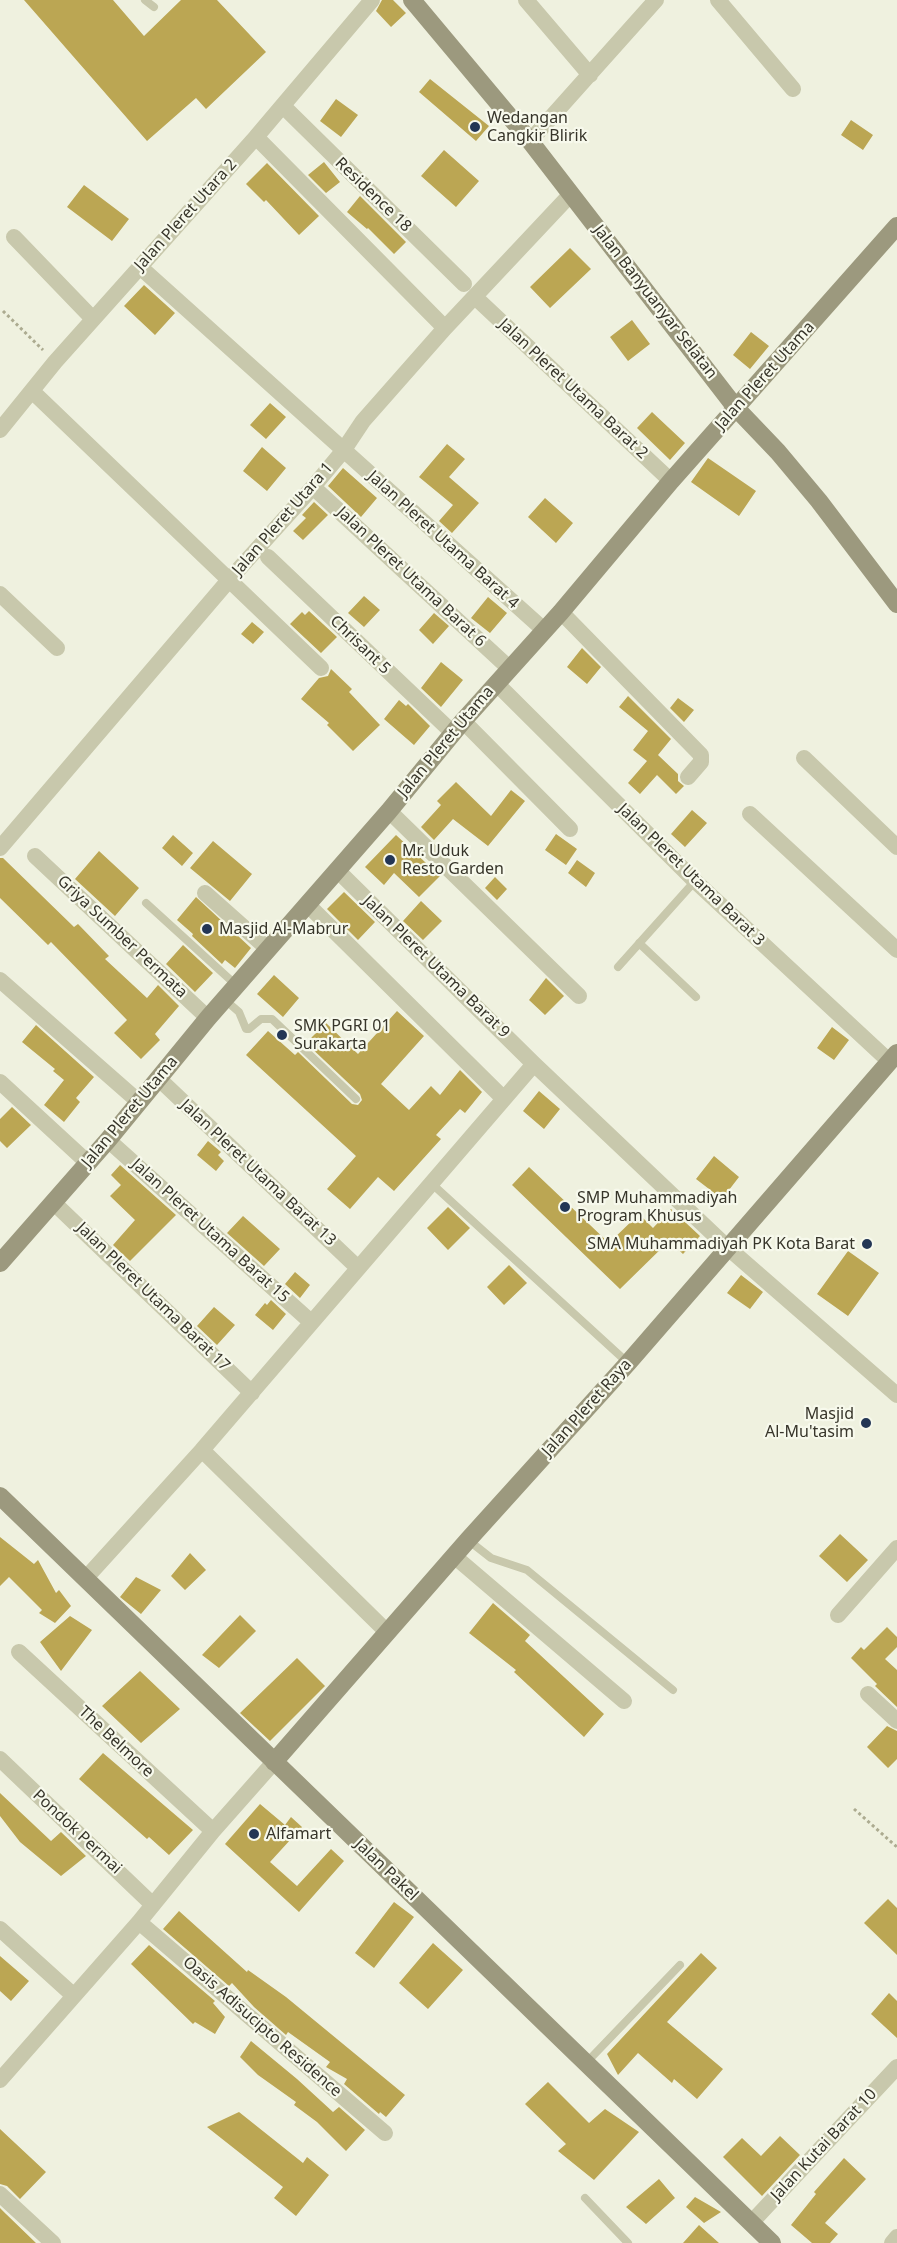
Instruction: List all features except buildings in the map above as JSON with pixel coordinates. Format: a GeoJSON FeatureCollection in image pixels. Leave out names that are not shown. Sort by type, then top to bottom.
{"type":"FeatureCollection","features":[{"type":"Feature","properties":{"kind":"street","name":"Jalan Pleret Utara 2"},"geometry":{"type":"LineString","coordinates":[[0,430],[55,362],[256,137],[372,0]]}},
{"type":"Feature","properties":{"kind":"street","name":"Jalan Banyuanyar Selatan"},"geometry":{"type":"LineString","coordinates":[[412,0],[530,141],[736,408],[778,452],[819,501],[897,604]]}},
{"type":"Feature","properties":{"kind":"street"},"geometry":{"type":"LineString","coordinates":[[526,0],[590,75]]}},
{"type":"Feature","properties":{"kind":"street"},"geometry":{"type":"LineString","coordinates":[[530,141],[656,0]]}},
{"type":"Feature","properties":{"kind":"street"},"geometry":{"type":"LineString","coordinates":[[718,0],[793,89]]}},
{"type":"Feature","properties":{"kind":"street","name":"Residence 18"},"geometry":{"type":"LineString","coordinates":[[283,106],[469,290]]}},
{"type":"Feature","properties":{"kind":"street"},"geometry":{"type":"LineString","coordinates":[[256,137],[445,328]]}},
{"type":"Feature","properties":{"kind":"street","name":"Jalan Pleret Utara 1"},"geometry":{"type":"LineString","coordinates":[[0,848],[229,580],[313,487],[343,451],[363,421],[445,328],[469,290],[571,194]]}},
{"type":"Feature","properties":{"kind":"street","name":"Jalan Pleret Utama"},"geometry":{"type":"LineString","coordinates":[[0,1263],[108,1140],[224,999],[389,811],[496,683],[561,612],[671,481],[897,226]]}},
{"type":"Feature","properties":{"kind":"street"},"geometry":{"type":"LineString","coordinates":[[14,237],[93,319]]}},
{"type":"Feature","properties":{"kind":"street","name":"Jalan Pleret Utama Barat 4"},"geometry":{"type":"LineString","coordinates":[[140,267],[544,630]]}},
{"type":"Feature","properties":{"kind":"street","name":"Jalan Pleret Utama Barat 2"},"geometry":{"type":"LineString","coordinates":[[469,290],[671,481]]}},
{"type":"Feature","properties":{"kind":"street"},"geometry":{"type":"LineString","coordinates":[[33,392],[321,668]]}},
{"type":"Feature","properties":{"kind":"street","name":"Jalan Pleret Utama Barat 6"},"geometry":{"type":"LineString","coordinates":[[313,487],[509,668]]}},
{"type":"Feature","properties":{"kind":"street","name":"Chrisant 5"},"geometry":{"type":"LineString","coordinates":[[268,557],[570,828]]}},
{"type":"Feature","properties":{"kind":"street"},"geometry":{"type":"LineString","coordinates":[[0,594],[57,648]]}},
{"type":"Feature","properties":{"kind":"street"},"geometry":{"type":"LineString","coordinates":[[561,612],[701,755],[701,762],[688,777]]}},
{"type":"Feature","properties":{"kind":"street","name":"Jalan Pleret Utama Barat 3"},"geometry":{"type":"LineString","coordinates":[[496,683],[695,881],[893,1057]]}},
{"type":"Feature","properties":{"kind":"street"},"geometry":{"type":"LineString","coordinates":[[804,758],[897,847]]}},
{"type":"Feature","properties":{"kind":"street"},"geometry":{"type":"LineString","coordinates":[[389,811],[579,996]]}},
{"type":"Feature","properties":{"kind":"street"},"geometry":{"type":"LineString","coordinates":[[750,814],[897,950]]}},
{"type":"Feature","properties":{"kind":"street","name":"Griya Sumber Permata"},"geometry":{"type":"LineString","coordinates":[[35,856],[208,1018]]}},
{"type":"Feature","properties":{"kind":"street","name":"Jalan Pleret Utama Barat 9"},"geometry":{"type":"LineString","coordinates":[[337,870],[534,1064],[727,1247],[897,1395]]}},
{"type":"Feature","properties":{"kind":"street"},"geometry":{"type":"LineString","coordinates":[[205,893],[268,949]]}},
{"type":"Feature","properties":{"kind":"street"},"geometry":{"type":"LineString","coordinates":[[308,905],[503,1098]]}},
{"type":"Feature","properties":{"kind":"street"},"geometry":{"type":"LineString","coordinates":[[0,980],[139,1102]]}},
{"type":"Feature","properties":{"kind":"street","name":"Jalan Pleret Raya"},"geometry":{"type":"LineString","coordinates":[[274,1762],[468,1540],[628,1363],[893,1057]]}},
{"type":"Feature","properties":{"kind":"street"},"geometry":{"type":"LineString","coordinates":[[85,1579],[252,1393],[357,1267],[534,1064]]}},
{"type":"Feature","properties":{"kind":"street","name":"Jalan Pleret Utama Barat 13"},"geometry":{"type":"LineString","coordinates":[[158,1078],[357,1267]]}},
{"type":"Feature","properties":{"kind":"street"},"geometry":{"type":"LineString","coordinates":[[0,1082],[88,1163]]}},
{"type":"Feature","properties":{"kind":"street","name":"Jalan Pleret Utama Barat 15"},"geometry":{"type":"LineString","coordinates":[[108,1140],[311,1322]]}},
{"type":"Feature","properties":{"kind":"street","name":"Jalan Pleret Utama Barat 17"},"geometry":{"type":"LineString","coordinates":[[53,1202],[252,1393]]}},
{"type":"Feature","properties":{"kind":"street"},"geometry":{"type":"LineString","coordinates":[[202,1450],[387,1632]]}},
{"type":"Feature","properties":{"kind":"street","name":"Jalan Pakel"},"geometry":{"type":"LineString","coordinates":[[0,1496],[772,2243]]}},
{"type":"Feature","properties":{"kind":"street"},"geometry":{"type":"LineString","coordinates":[[838,1615],[897,1548]]}},
{"type":"Feature","properties":{"kind":"street"},"geometry":{"type":"LineString","coordinates":[[454,1556],[624,1701]]}},
{"type":"Feature","properties":{"kind":"street","name":"The Belmore"},"geometry":{"type":"LineString","coordinates":[[19,1652],[213,1831]]}},
{"type":"Feature","properties":{"kind":"street"},"geometry":{"type":"LineString","coordinates":[[868,1694],[897,1721]]}},
{"type":"Feature","properties":{"kind":"street","name":"Pondok Permai"},"geometry":{"type":"LineString","coordinates":[[0,1759],[153,1905]]}},
{"type":"Feature","properties":{"kind":"street"},"geometry":{"type":"LineString","coordinates":[[0,2080],[139,1922],[213,1831],[274,1762]]}},
{"type":"Feature","properties":{"kind":"street","name":"Oasis Adisucipto Residence"},"geometry":{"type":"LineString","coordinates":[[139,1922],[385,2133]]}},
{"type":"Feature","properties":{"kind":"street"},"geometry":{"type":"LineString","coordinates":[[0,1929],[73,1995]]}},
{"type":"Feature","properties":{"kind":"street","name":"Jalan Kutai Barat 10"},"geometry":{"type":"LineString","coordinates":[[752,2223],[897,2067]]}},
{"type":"Feature","properties":{"kind":"street"},"geometry":{"type":"LineString","coordinates":[[0,2194],[53,2243]]}},
{"type":"Feature","properties":{"kind":"street"},"geometry":{"type":"LineString","coordinates":[[892,2243],[897,2237]]}},
{"type":"Feature","properties":{"kind":"lane"},"geometry":{"type":"LineString","coordinates":[[145,0],[154,7]]}},
{"type":"Feature","properties":{"kind":"lane"},"geometry":{"type":"LineString","coordinates":[[618,967],[695,881]]}},
{"type":"Feature","properties":{"kind":"lane"},"geometry":{"type":"LineString","coordinates":[[146,903],[236,985]]}},
{"type":"Feature","properties":{"kind":"lane"},"geometry":{"type":"LineString","coordinates":[[639,943],[696,997]]}},
{"type":"Feature","properties":{"kind":"lane"},"geometry":{"type":"LineString","coordinates":[[224,999],[239,1012],[246,1029],[261,1019],[272,1019],[356,1100]]}},
{"type":"Feature","properties":{"kind":"lane"},"geometry":{"type":"LineString","coordinates":[[430,1183],[628,1363]]}},
{"type":"Feature","properties":{"kind":"lane"},"geometry":{"type":"LineString","coordinates":[[468,1540],[491,1558],[527,1570],[673,1690]]}},
{"type":"Feature","properties":{"kind":"lane"},"geometry":{"type":"LineString","coordinates":[[585,2062],[680,1965]]}},
{"type":"Feature","properties":{"kind":"lane"},"geometry":{"type":"LineString","coordinates":[[585,2198],[628,2243]]}},
{"type":"Feature","properties":{"kind":"path"},"geometry":{"type":"LineString","coordinates":[[3,311],[55,362]]}},
{"type":"Feature","properties":{"kind":"path"},"geometry":{"type":"LineString","coordinates":[[854,1809],[897,1846]]}},
{"type":"Feature","properties":{"kind":"place","name":"Wedangan Cangkir Blirik"},"geometry":{"type":"Point","coordinates":[475,127]}},
{"type":"Feature","properties":{"kind":"place","name":"Mr. Uduk Resto Garden"},"geometry":{"type":"Point","coordinates":[390,860]}},
{"type":"Feature","properties":{"kind":"place","name":"Masjid Al-Mabrur"},"geometry":{"type":"Point","coordinates":[207,929]}},
{"type":"Feature","properties":{"kind":"place","name":"SMK PGRI 01 Surakarta"},"geometry":{"type":"Point","coordinates":[282,1035]}},
{"type":"Feature","properties":{"kind":"place","name":"SMP Muhammadiyah Program Khusus"},"geometry":{"type":"Point","coordinates":[565,1207]}},
{"type":"Feature","properties":{"kind":"place","name":"SMA Muhammadiyah PK Kota Barat"},"geometry":{"type":"Point","coordinates":[867,1244]}},
{"type":"Feature","properties":{"kind":"place","name":"Masjid Al-Mu'tasim"},"geometry":{"type":"Point","coordinates":[866,1423]}},
{"type":"Feature","properties":{"kind":"place","name":"Alfamart"},"geometry":{"type":"Point","coordinates":[254,1834]}}]}
